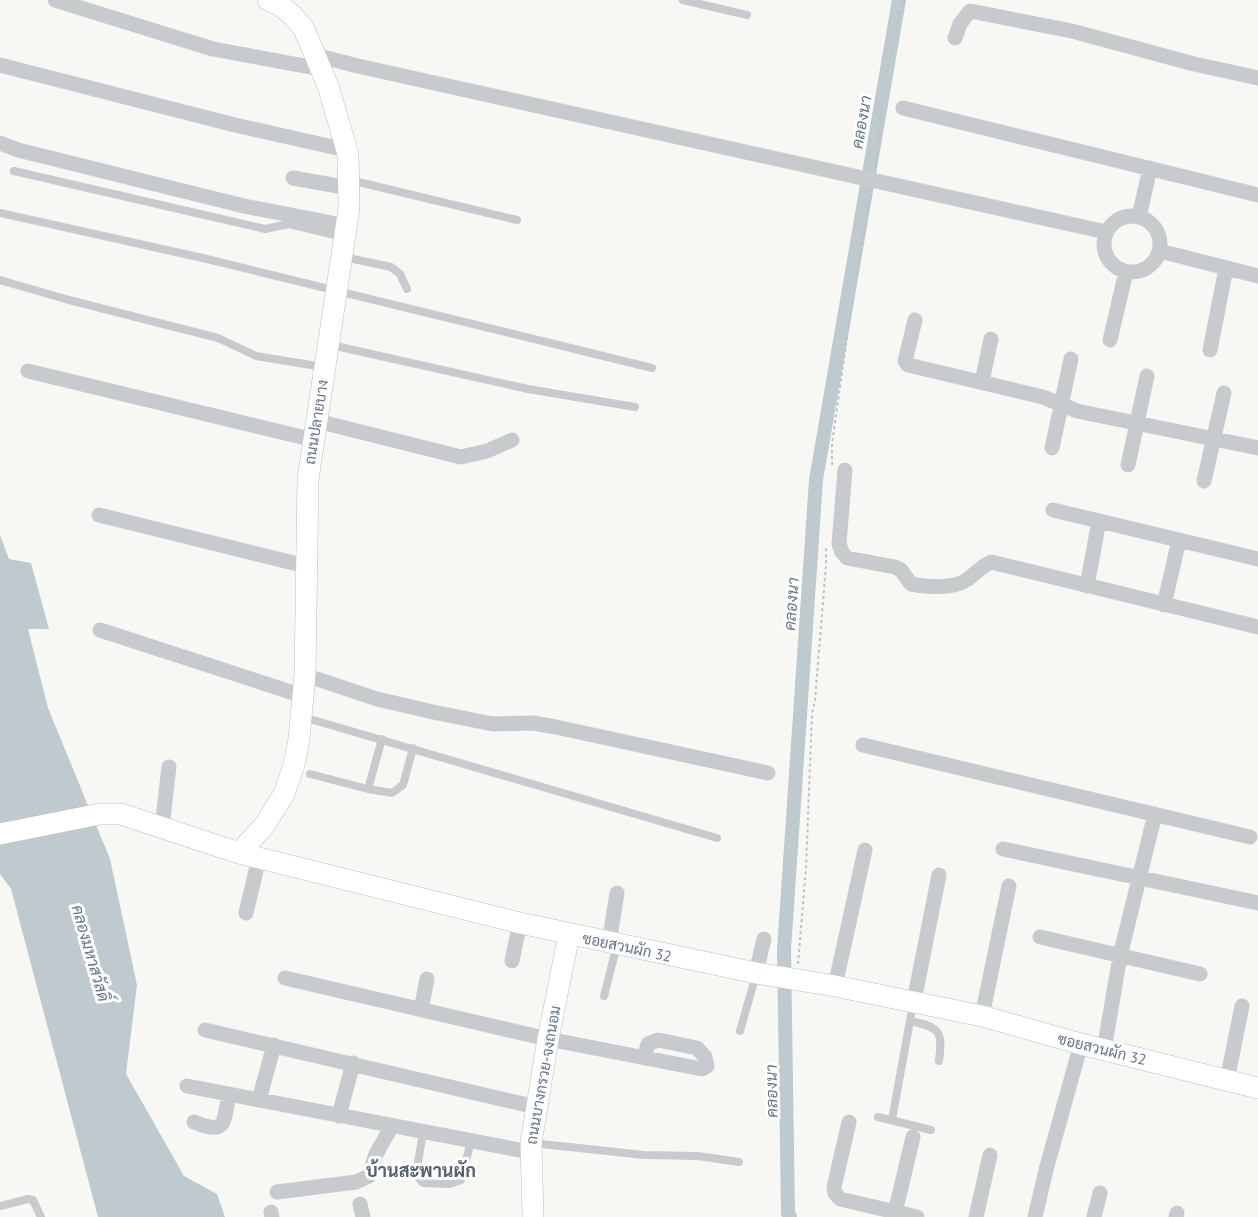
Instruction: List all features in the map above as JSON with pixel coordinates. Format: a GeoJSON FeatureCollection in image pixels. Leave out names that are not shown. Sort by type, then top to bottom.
{"type":"FeatureCollection","features":[{"type":"Feature","properties":{"kind":"street","name":"ถนนปลายบาง"},"geometry":{"type":"LineString","coordinates":[[249,856],[284,794],[294,765],[303,696],[308,479],[350,208],[346,150],[328,86],[304,29],[280,5],[268,0]]}},
{"type":"Feature","properties":{"kind":"street"},"geometry":{"type":"LineString","coordinates":[[64,1],[213,49],[358,66],[1106,232]]}},
{"type":"Feature","properties":{"kind":"street"},"geometry":{"type":"LineString","coordinates":[[955,38],[960,24],[970,11],[1072,31],[1194,64],[1258,78]]}},
{"type":"Feature","properties":{"kind":"street"},"geometry":{"type":"LineString","coordinates":[[0,64],[235,125],[346,150]]}},
{"type":"Feature","properties":{"kind":"street"},"geometry":{"type":"LineString","coordinates":[[903,108],[1258,195]]}},
{"type":"Feature","properties":{"kind":"street"},"geometry":{"type":"LineString","coordinates":[[0,142],[18,150],[244,206],[345,240]]}},
{"type":"Feature","properties":{"kind":"street"},"geometry":{"type":"LineString","coordinates":[[1139,217],[1150,168]]}},
{"type":"Feature","properties":{"kind":"street"},"geometry":{"type":"LineString","coordinates":[[293,178],[349,184]]}},
{"type":"Feature","properties":{"kind":"street"},"geometry":{"type":"LineString","coordinates":[[1128,216],[1139,217],[1149,221],[1156,230],[1160,240],[1160,251],[1155,261],[1147,268],[1137,272],[1126,272],[1116,267],[1109,259],[1105,249],[1106,232],[1118,220],[1128,216]]}},
{"type":"Feature","properties":{"kind":"street"},"geometry":{"type":"LineString","coordinates":[[1160,251],[1258,276]]}},
{"type":"Feature","properties":{"kind":"street"},"geometry":{"type":"LineString","coordinates":[[1210,350],[1226,268]]}},
{"type":"Feature","properties":{"kind":"street"},"geometry":{"type":"LineString","coordinates":[[1110,340],[1126,272]]}},
{"type":"Feature","properties":{"kind":"street"},"geometry":{"type":"LineString","coordinates":[[915,320],[906,364],[1043,397],[1077,411],[1258,448]]}},
{"type":"Feature","properties":{"kind":"street"},"geometry":{"type":"LineString","coordinates":[[982,382],[991,339]]}},
{"type":"Feature","properties":{"kind":"street"},"geometry":{"type":"LineString","coordinates":[[1052,448],[1071,359]]}},
{"type":"Feature","properties":{"kind":"street"},"geometry":{"type":"LineString","coordinates":[[28,371],[461,458],[512,441]]}},
{"type":"Feature","properties":{"kind":"street"},"geometry":{"type":"LineString","coordinates":[[1128,465],[1147,376]]}},
{"type":"Feature","properties":{"kind":"street"},"geometry":{"type":"LineString","coordinates":[[1204,482],[1224,393]]}},
{"type":"Feature","properties":{"kind":"street"},"geometry":{"type":"LineString","coordinates":[[838,470],[839,544],[842,552],[847,558],[895,567],[901,570],[911,584],[951,585],[966,581],[981,567],[991,562],[1258,627]]}},
{"type":"Feature","properties":{"kind":"street"},"geometry":{"type":"LineString","coordinates":[[1053,510],[1258,559]]}},
{"type":"Feature","properties":{"kind":"street"},"geometry":{"type":"LineString","coordinates":[[99,515],[306,566]]}},
{"type":"Feature","properties":{"kind":"street"},"geometry":{"type":"LineString","coordinates":[[1087,586],[1099,521]]}},
{"type":"Feature","properties":{"kind":"street"},"geometry":{"type":"LineString","coordinates":[[1164,605],[1179,540]]}},
{"type":"Feature","properties":{"kind":"street"},"geometry":{"type":"LineString","coordinates":[[100,630],[303,696],[377,699],[493,724],[533,723],[768,773]]}},
{"type":"Feature","properties":{"kind":"street"},"geometry":{"type":"LineString","coordinates":[[863,745],[1250,837]]}},
{"type":"Feature","properties":{"kind":"street"},"geometry":{"type":"LineString","coordinates":[[162,827],[169,767]]}},
{"type":"Feature","properties":{"kind":"street","name":"ซอยสวนผัก 32"},"geometry":{"type":"LineString","coordinates":[[0,834],[100,814],[121,814],[249,856],[520,923],[756,973],[791,974],[912,1011],[982,1016],[1081,1044],[1258,1088]]}},
{"type":"Feature","properties":{"kind":"street"},"geometry":{"type":"LineString","coordinates":[[1104,1050],[1120,957],[1155,814]]}},
{"type":"Feature","properties":{"kind":"street"},"geometry":{"type":"LineString","coordinates":[[1003,849],[1258,903]]}},
{"type":"Feature","properties":{"kind":"street"},"geometry":{"type":"LineString","coordinates":[[835,986],[864,850]]}},
{"type":"Feature","properties":{"kind":"street"},"geometry":{"type":"LineString","coordinates":[[246,913],[249,856]]}},
{"type":"Feature","properties":{"kind":"street"},"geometry":{"type":"LineString","coordinates":[[912,1011],[939,875]]}},
{"type":"Feature","properties":{"kind":"street"},"geometry":{"type":"LineString","coordinates":[[982,1016],[1009,886]]}},
{"type":"Feature","properties":{"kind":"street"},"geometry":{"type":"LineString","coordinates":[[613,944],[617,893]]}},
{"type":"Feature","properties":{"kind":"street"},"geometry":{"type":"LineString","coordinates":[[512,961],[520,923]]}},
{"type":"Feature","properties":{"kind":"street","name":"ถนนบางกรวย-จงถนอม"},"geometry":{"type":"LineString","coordinates":[[533,1217],[530,1147],[569,934]]}},
{"type":"Feature","properties":{"kind":"street"},"geometry":{"type":"LineString","coordinates":[[1040,937],[1200,974]]}},
{"type":"Feature","properties":{"kind":"street"},"geometry":{"type":"LineString","coordinates":[[756,973],[764,939]]}},
{"type":"Feature","properties":{"kind":"street"},"geometry":{"type":"LineString","coordinates":[[285,978],[644,1059]]}},
{"type":"Feature","properties":{"kind":"street"},"geometry":{"type":"LineString","coordinates":[[421,1010],[427,979]]}},
{"type":"Feature","properties":{"kind":"street"},"geometry":{"type":"LineString","coordinates":[[1227,1080],[1242,1006]]}},
{"type":"Feature","properties":{"kind":"street"},"geometry":{"type":"LineString","coordinates":[[205,1030],[536,1107]]}},
{"type":"Feature","properties":{"kind":"street"},"geometry":{"type":"LineString","coordinates":[[1035,1217],[1081,1044]]}},
{"type":"Feature","properties":{"kind":"street"},"geometry":{"type":"LineString","coordinates":[[259,1100],[274,1045]]}},
{"type":"Feature","properties":{"kind":"street"},"geometry":{"type":"LineString","coordinates":[[339,1116],[353,1063]]}},
{"type":"Feature","properties":{"kind":"street"},"geometry":{"type":"LineString","coordinates":[[187,1086],[471,1141],[530,1147]]}},
{"type":"Feature","properties":{"kind":"street"},"geometry":{"type":"LineString","coordinates":[[194,1122],[211,1129],[218,1128],[225,1114],[229,1094]]}},
{"type":"Feature","properties":{"kind":"street"},"geometry":{"type":"LineString","coordinates":[[849,1122],[834,1187],[835,1193],[840,1199],[895,1214],[917,1217]]}},
{"type":"Feature","properties":{"kind":"street"},"geometry":{"type":"LineString","coordinates":[[277,1192],[364,1179],[369,1176],[376,1154],[392,1126]]}},
{"type":"Feature","properties":{"kind":"street"},"geometry":{"type":"LineString","coordinates":[[895,1214],[913,1137]]}},
{"type":"Feature","properties":{"kind":"street"},"geometry":{"type":"LineString","coordinates":[[976,1217],[990,1155]]}},
{"type":"Feature","properties":{"kind":"street"},"geometry":{"type":"LineString","coordinates":[[1094,1217],[1100,1194]]}},
{"type":"Feature","properties":{"kind":"lane"},"geometry":{"type":"LineString","coordinates":[[683,0],[747,15]]}},
{"type":"Feature","properties":{"kind":"lane"},"geometry":{"type":"LineString","coordinates":[[14,171],[265,229],[289,224],[345,240],[392,267],[400,274],[407,289]]}},
{"type":"Feature","properties":{"kind":"lane"},"geometry":{"type":"LineString","coordinates":[[349,184],[517,219]]}},
{"type":"Feature","properties":{"kind":"lane"},"geometry":{"type":"LineString","coordinates":[[0,213],[337,290],[652,368]]}},
{"type":"Feature","properties":{"kind":"lane"},"geometry":{"type":"LineString","coordinates":[[0,280],[218,338],[256,356],[325,368]]}},
{"type":"Feature","properties":{"kind":"lane"},"geometry":{"type":"LineString","coordinates":[[328,345],[528,389],[635,407]]}},
{"type":"Feature","properties":{"kind":"lane"},"geometry":{"type":"LineString","coordinates":[[303,696],[382,739],[717,838]]}},
{"type":"Feature","properties":{"kind":"lane"},"geometry":{"type":"LineString","coordinates":[[368,789],[382,739]]}},
{"type":"Feature","properties":{"kind":"lane"},"geometry":{"type":"LineString","coordinates":[[310,774],[392,793],[403,785],[413,748]]}},
{"type":"Feature","properties":{"kind":"lane"},"geometry":{"type":"LineString","coordinates":[[604,996],[613,944]]}},
{"type":"Feature","properties":{"kind":"lane"},"geometry":{"type":"LineString","coordinates":[[740,1031],[756,973]]}},
{"type":"Feature","properties":{"kind":"lane"},"geometry":{"type":"LineString","coordinates":[[892,1120],[912,1011],[938,1031],[942,1043],[939,1061]]}},
{"type":"Feature","properties":{"kind":"lane"},"geometry":{"type":"LineString","coordinates":[[878,1117],[931,1130]]}},
{"type":"Feature","properties":{"kind":"lane"},"geometry":{"type":"LineString","coordinates":[[423,1132],[416,1175],[423,1183],[450,1184],[461,1180],[471,1141]]}},
{"type":"Feature","properties":{"kind":"lane"},"geometry":{"type":"LineString","coordinates":[[530,1147],[644,1155],[698,1156],[739,1162]]}},
{"type":"Feature","properties":{"kind":"lane"},"geometry":{"type":"LineString","coordinates":[[0,1206],[28,1199],[33,1200],[41,1217]]}},
{"type":"Feature","properties":{"kind":"path"},"geometry":{"type":"LineString","coordinates":[[838,470],[832,444],[866,214],[874,180],[883,91],[903,0]]}},
{"type":"Feature","properties":{"kind":"path"},"geometry":{"type":"LineString","coordinates":[[791,974],[806,868],[811,723],[815,700],[826,540]]}},
{"type":"Feature","properties":{"kind":"water","name":"คลองมหาสวัสดิ์"},"geometry":{"type":"Polygon","coordinates":[[[0,535],[9,559],[31,563],[49,629],[28,629],[48,708],[110,859],[137,985],[126,1074],[184,1176],[217,1194],[225,1217],[98,1217],[11,889],[0,874],[0,535]]]}},
{"type":"Feature","properties":{"kind":"waterway","name":"คลองนา"},"geometry":{"type":"LineString","coordinates":[[790,1217],[788,1213],[784,950],[816,480],[899,0]]}},
{"type":"Feature","properties":{"kind":"district","name":"บ้านสะพานผัก"},"geometry":{"type":"Point","coordinates":[421,1170]}}]}
